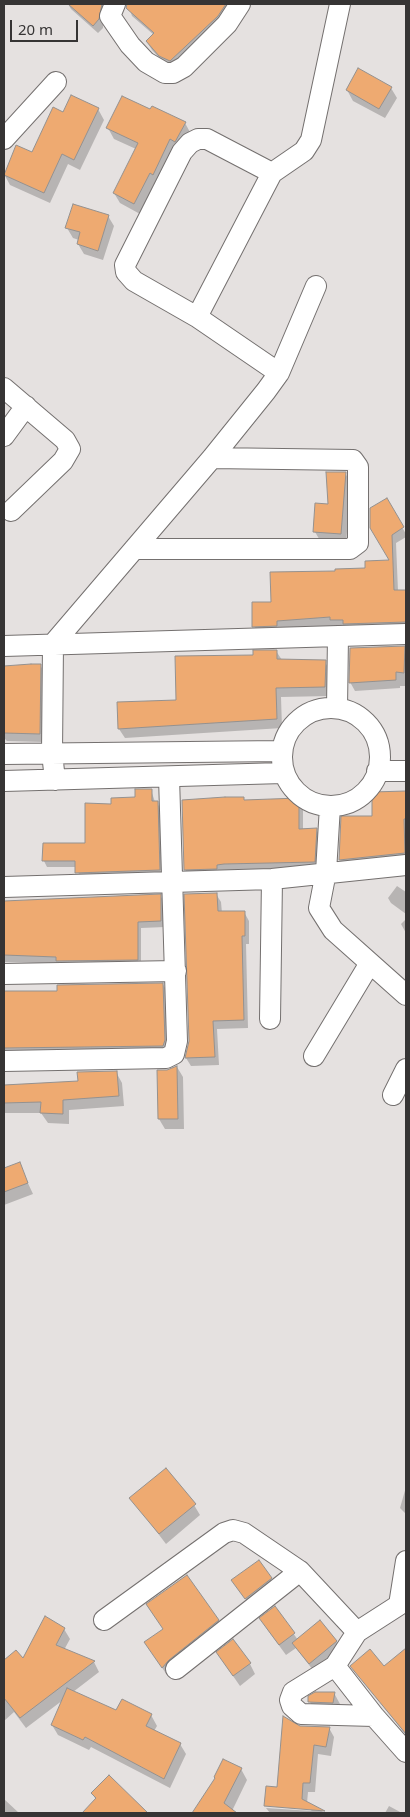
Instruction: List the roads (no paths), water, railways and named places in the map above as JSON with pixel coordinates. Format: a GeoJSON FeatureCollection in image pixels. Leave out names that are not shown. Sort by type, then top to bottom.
{"type":"FeatureCollection","features":[{"type":"Feature","properties":{"kind":"street"},"geometry":{"type":"LineString","coordinates":[[115,4],[110,11],[110,16],[130,45],[146,62],[165,73],[173,73],[184,67],[227,24],[240,4]]}},
{"type":"Feature","properties":{"kind":"street"},"geometry":{"type":"LineString","coordinates":[[197,317],[272,173],[304,151],[311,140],[340,4]]}},
{"type":"Feature","properties":{"kind":"street"},"geometry":{"type":"LineString","coordinates":[[4,139],[56,82]]}},
{"type":"Feature","properties":{"kind":"street"},"geometry":{"type":"LineString","coordinates":[[272,173],[207,139],[198,138],[190,143],[182,152],[125,265],[126,272],[130,277],[197,317],[279,373]]}},
{"type":"Feature","properties":{"kind":"street"},"geometry":{"type":"LineString","coordinates":[[55,780],[52,753],[54,644],[212,458],[279,373],[316,286]]}},
{"type":"Feature","properties":{"kind":"street"},"geometry":{"type":"LineString","coordinates":[[4,388],[65,440],[70,449],[63,461],[11,511]]}},
{"type":"Feature","properties":{"kind":"street"},"geometry":{"type":"LineString","coordinates":[[4,436],[26,406]]}},
{"type":"Feature","properties":{"kind":"street"},"geometry":{"type":"LineString","coordinates":[[134,549],[350,549],[358,543],[360,537],[358,467],[353,460],[212,458]]}},
{"type":"Feature","properties":{"kind":"street"},"geometry":{"type":"LineString","coordinates":[[4,646],[406,634]]}},
{"type":"Feature","properties":{"kind":"street"},"geometry":{"type":"LineString","coordinates":[[337,708],[338,636]]}},
{"type":"Feature","properties":{"kind":"street"},"geometry":{"type":"LineString","coordinates":[[326,707],[337,708],[348,710],[367,722],[379,741],[381,763],[373,784],[357,800],[336,807],[313,804],[295,792],[283,773],[281,751],[289,730],[305,714],[326,707]]}},
{"type":"Feature","properties":{"kind":"street"},"geometry":{"type":"LineString","coordinates":[[4,754],[281,751]]}},
{"type":"Feature","properties":{"kind":"street"},"geometry":{"type":"LineString","coordinates":[[377,772],[406,771]]}},
{"type":"Feature","properties":{"kind":"street"},"geometry":{"type":"LineString","coordinates":[[4,781],[283,773]]}},
{"type":"Feature","properties":{"kind":"street"},"geometry":{"type":"LineString","coordinates":[[4,1061],[166,1058],[176,1049],[178,1041],[169,777]]}},
{"type":"Feature","properties":{"kind":"street"},"geometry":{"type":"LineString","coordinates":[[330,806],[326,872],[319,908],[324,919],[333,930],[406,995]]}},
{"type":"Feature","properties":{"kind":"street"},"geometry":{"type":"LineString","coordinates":[[4,887],[272,879],[326,872],[401,870]]}},
{"type":"Feature","properties":{"kind":"street"},"geometry":{"type":"LineString","coordinates":[[270,1019],[272,879]]}},
{"type":"Feature","properties":{"kind":"street"},"geometry":{"type":"LineString","coordinates":[[314,1056],[370,963]]}},
{"type":"Feature","properties":{"kind":"street"},"geometry":{"type":"LineString","coordinates":[[4,974],[176,971]]}},
{"type":"Feature","properties":{"kind":"street"},"geometry":{"type":"LineString","coordinates":[[393,1095],[406,1069]]}},
{"type":"Feature","properties":{"kind":"street"},"geometry":{"type":"LineString","coordinates":[[104,1620],[224,1533],[233,1530],[244,1533],[300,1571],[357,1632]]}},
{"type":"Feature","properties":{"kind":"street"},"geometry":{"type":"LineString","coordinates":[[374,1716],[301,1714],[292,1706],[290,1700],[293,1692],[335,1666],[357,1632],[402,1610],[406,1561]]}},
{"type":"Feature","properties":{"kind":"street"},"geometry":{"type":"LineString","coordinates":[[176,1670],[300,1571]]}},
{"type":"Feature","properties":{"kind":"street"},"geometry":{"type":"LineString","coordinates":[[335,1666],[374,1716],[406,1752]]}}]}
